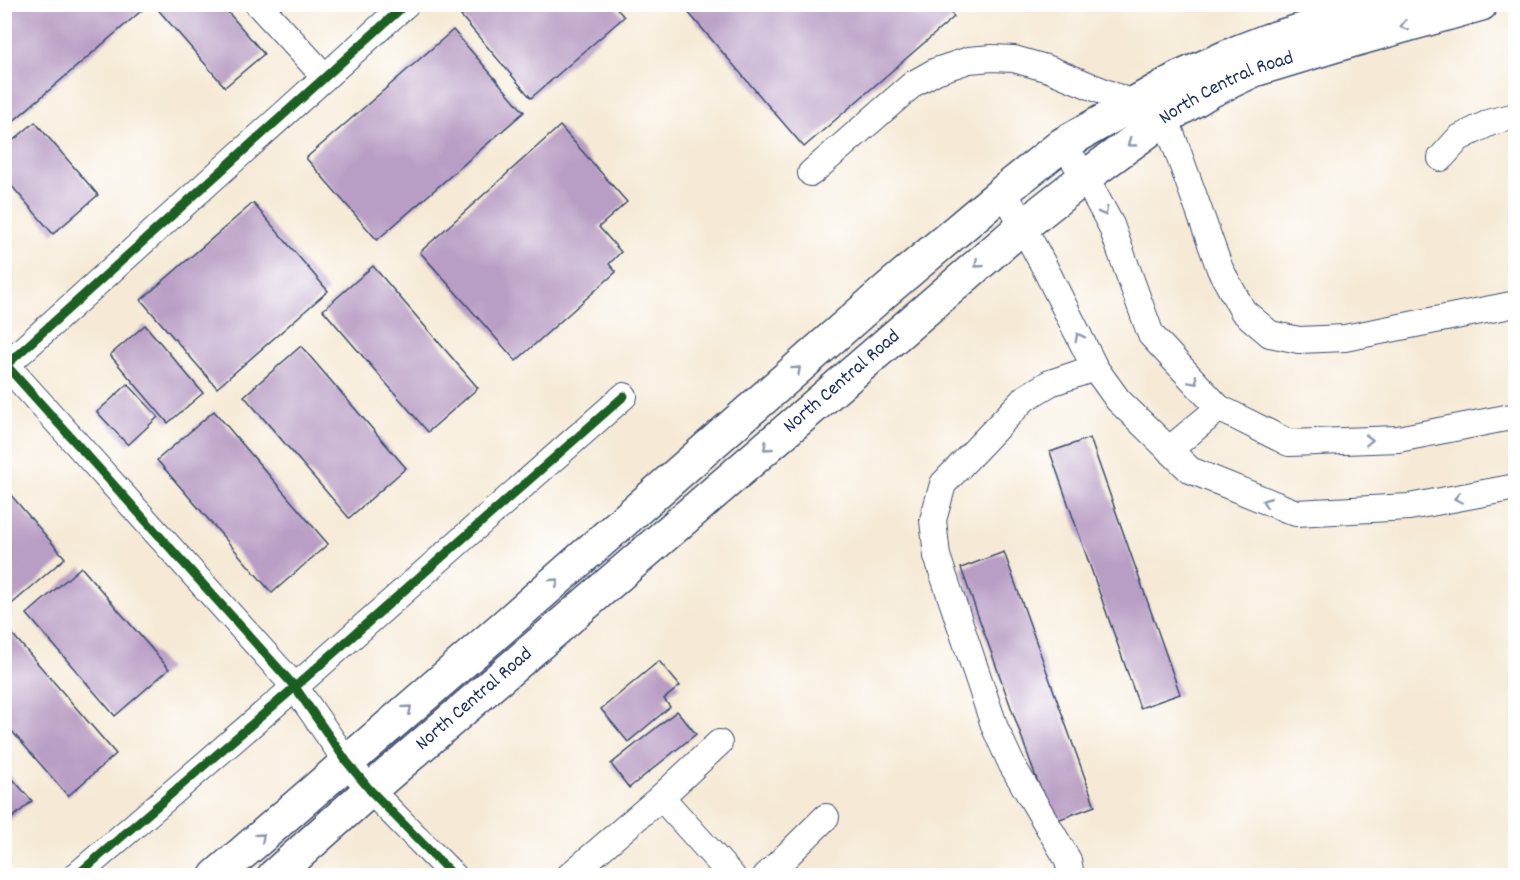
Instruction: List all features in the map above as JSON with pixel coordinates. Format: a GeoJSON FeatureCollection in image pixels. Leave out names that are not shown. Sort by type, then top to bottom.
{"type":"FeatureCollection","features":[{"type":"Feature","properties":{"kind":"main road","name":"North Central Road"},"geometry":{"type":"LineString","coordinates":[[216,876],[890,287],[1004,190],[1064,144],[1179,78],[1238,52],[1269,40],[1389,4]]}},
{"type":"Feature","properties":{"kind":"main road","name":"North Central Road"},"geometry":{"type":"LineString","coordinates":[[274,876],[370,790],[1023,226],[1085,177],[1166,119],[1210,91],[1254,70],[1481,4]]}},
{"type":"Feature","properties":{"kind":"street"},"geometry":{"type":"LineString","coordinates":[[258,4],[325,77]]}},
{"type":"Feature","properties":{"kind":"street"},"geometry":{"type":"LineString","coordinates":[[406,4],[5,366],[295,687],[347,762],[370,790],[454,876]]}},
{"type":"Feature","properties":{"kind":"street"},"geometry":{"type":"LineString","coordinates":[[811,173],[913,84],[936,71],[969,60],[1014,59],[1049,69],[1134,104]]}},
{"type":"Feature","properties":{"kind":"street"},"geometry":{"type":"LineString","coordinates":[[1441,158],[1459,138],[1491,122],[1515,116]]}},
{"type":"Feature","properties":{"kind":"street"},"geometry":{"type":"LineString","coordinates":[[1166,119],[1220,269],[1243,311],[1270,334],[1299,340],[1346,338],[1515,304]]}},
{"type":"Feature","properties":{"kind":"street"},"geometry":{"type":"LineString","coordinates":[[1064,144],[1111,225],[1151,335],[1219,408],[1289,443],[1398,439],[1515,416]]}},
{"type":"Feature","properties":{"kind":"street"},"geometry":{"type":"LineString","coordinates":[[1004,190],[1095,368],[1118,400],[1190,470],[1296,513],[1409,507],[1515,487]]}},
{"type":"Feature","properties":{"kind":"street"},"geometry":{"type":"LineString","coordinates":[[1071,876],[1068,860],[1012,765],[994,728],[938,556],[933,520],[943,484],[1025,398],[1050,383],[1095,368]]}},
{"type":"Feature","properties":{"kind":"street"},"geometry":{"type":"LineString","coordinates":[[76,876],[295,687],[624,396]]}},
{"type":"Feature","properties":{"kind":"street"},"geometry":{"type":"LineString","coordinates":[[1168,450],[1219,408]]}},
{"type":"Feature","properties":{"kind":"street"},"geometry":{"type":"LineString","coordinates":[[569,876],[661,797],[719,743]]}},
{"type":"Feature","properties":{"kind":"street"},"geometry":{"type":"LineString","coordinates":[[661,797],[732,876]]}},
{"type":"Feature","properties":{"kind":"street"},"geometry":{"type":"LineString","coordinates":[[766,876],[826,817]]}},
{"type":"Feature","properties":{"kind":"building"},"geometry":{"type":"Polygon","coordinates":[[[157,4],[221,4],[264,54],[225,87],[155,6],[157,4]]]}},
{"type":"Feature","properties":{"kind":"building"},"geometry":{"type":"Polygon","coordinates":[[[474,4],[613,4],[624,17],[531,98],[461,16],[474,4]]]}},
{"type":"Feature","properties":{"kind":"building"},"geometry":{"type":"Polygon","coordinates":[[[681,4],[944,4],[954,17],[804,147],[681,4]]]}},
{"type":"Feature","properties":{"kind":"building"},"geometry":{"type":"Polygon","coordinates":[[[4,5],[148,5],[4,129],[4,5]]]}},
{"type":"Feature","properties":{"kind":"building"},"geometry":{"type":"Polygon","coordinates":[[[453,30],[524,112],[377,240],[306,158],[453,30]]]}},
{"type":"Feature","properties":{"kind":"building"},"geometry":{"type":"Polygon","coordinates":[[[35,122],[98,195],[53,234],[4,177],[4,148],[35,122]]]}},
{"type":"Feature","properties":{"kind":"building"},"geometry":{"type":"Polygon","coordinates":[[[560,126],[627,202],[599,227],[621,252],[609,264],[616,272],[516,361],[420,252],[560,126]]]}},
{"type":"Feature","properties":{"kind":"building"},"geometry":{"type":"Polygon","coordinates":[[[253,203],[328,291],[217,388],[141,300],[253,203]]]}},
{"type":"Feature","properties":{"kind":"building"},"geometry":{"type":"Polygon","coordinates":[[[373,266],[478,388],[428,432],[323,310],[373,266]]]}},
{"type":"Feature","properties":{"kind":"building"},"geometry":{"type":"Polygon","coordinates":[[[145,325],[203,393],[168,423],[110,355],[145,325]]]}},
{"type":"Feature","properties":{"kind":"building"},"geometry":{"type":"Polygon","coordinates":[[[301,346],[406,468],[349,518],[244,396],[301,346]]]}},
{"type":"Feature","properties":{"kind":"building"},"geometry":{"type":"Polygon","coordinates":[[[128,384],[158,417],[128,445],[97,412],[128,384]]]}},
{"type":"Feature","properties":{"kind":"building"},"geometry":{"type":"Polygon","coordinates":[[[214,411],[328,544],[272,593],[157,460],[214,411]]]}},
{"type":"Feature","properties":{"kind":"building"},"geometry":{"type":"Polygon","coordinates":[[[1090,438],[1180,694],[1140,708],[1050,452],[1090,438]]]}},
{"type":"Feature","properties":{"kind":"building"},"geometry":{"type":"Polygon","coordinates":[[[4,487],[65,558],[6,609],[4,607],[4,487]]]}},
{"type":"Feature","properties":{"kind":"building"},"geometry":{"type":"Polygon","coordinates":[[[1004,552],[1095,806],[1052,822],[961,568],[1004,552]]]}},
{"type":"Feature","properties":{"kind":"building"},"geometry":{"type":"Polygon","coordinates":[[[81,567],[169,669],[115,716],[27,614],[81,567]]]}},
{"type":"Feature","properties":{"kind":"building"},"geometry":{"type":"Polygon","coordinates":[[[8,629],[116,754],[68,796],[4,722],[4,632],[8,629]]]}},
{"type":"Feature","properties":{"kind":"building"},"geometry":{"type":"Polygon","coordinates":[[[659,661],[680,686],[664,699],[670,707],[628,742],[601,709],[659,661]]]}},
{"type":"Feature","properties":{"kind":"building"},"geometry":{"type":"Polygon","coordinates":[[[677,711],[696,734],[629,788],[611,764],[677,711]]]}},
{"type":"Feature","properties":{"kind":"building"},"geometry":{"type":"Polygon","coordinates":[[[4,769],[32,801],[4,825],[4,769]]]}},
{"type":"Feature","properties":{"kind":"cycle path"},"geometry":{"type":"LineString","coordinates":[[4,367],[406,4]]}},
{"type":"Feature","properties":{"kind":"cycle path"},"geometry":{"type":"LineString","coordinates":[[6,365],[295,687],[347,762],[370,790],[454,876]]}},
{"type":"Feature","properties":{"kind":"cycle path"},"geometry":{"type":"LineString","coordinates":[[76,876],[295,687],[624,396]]}}]}
